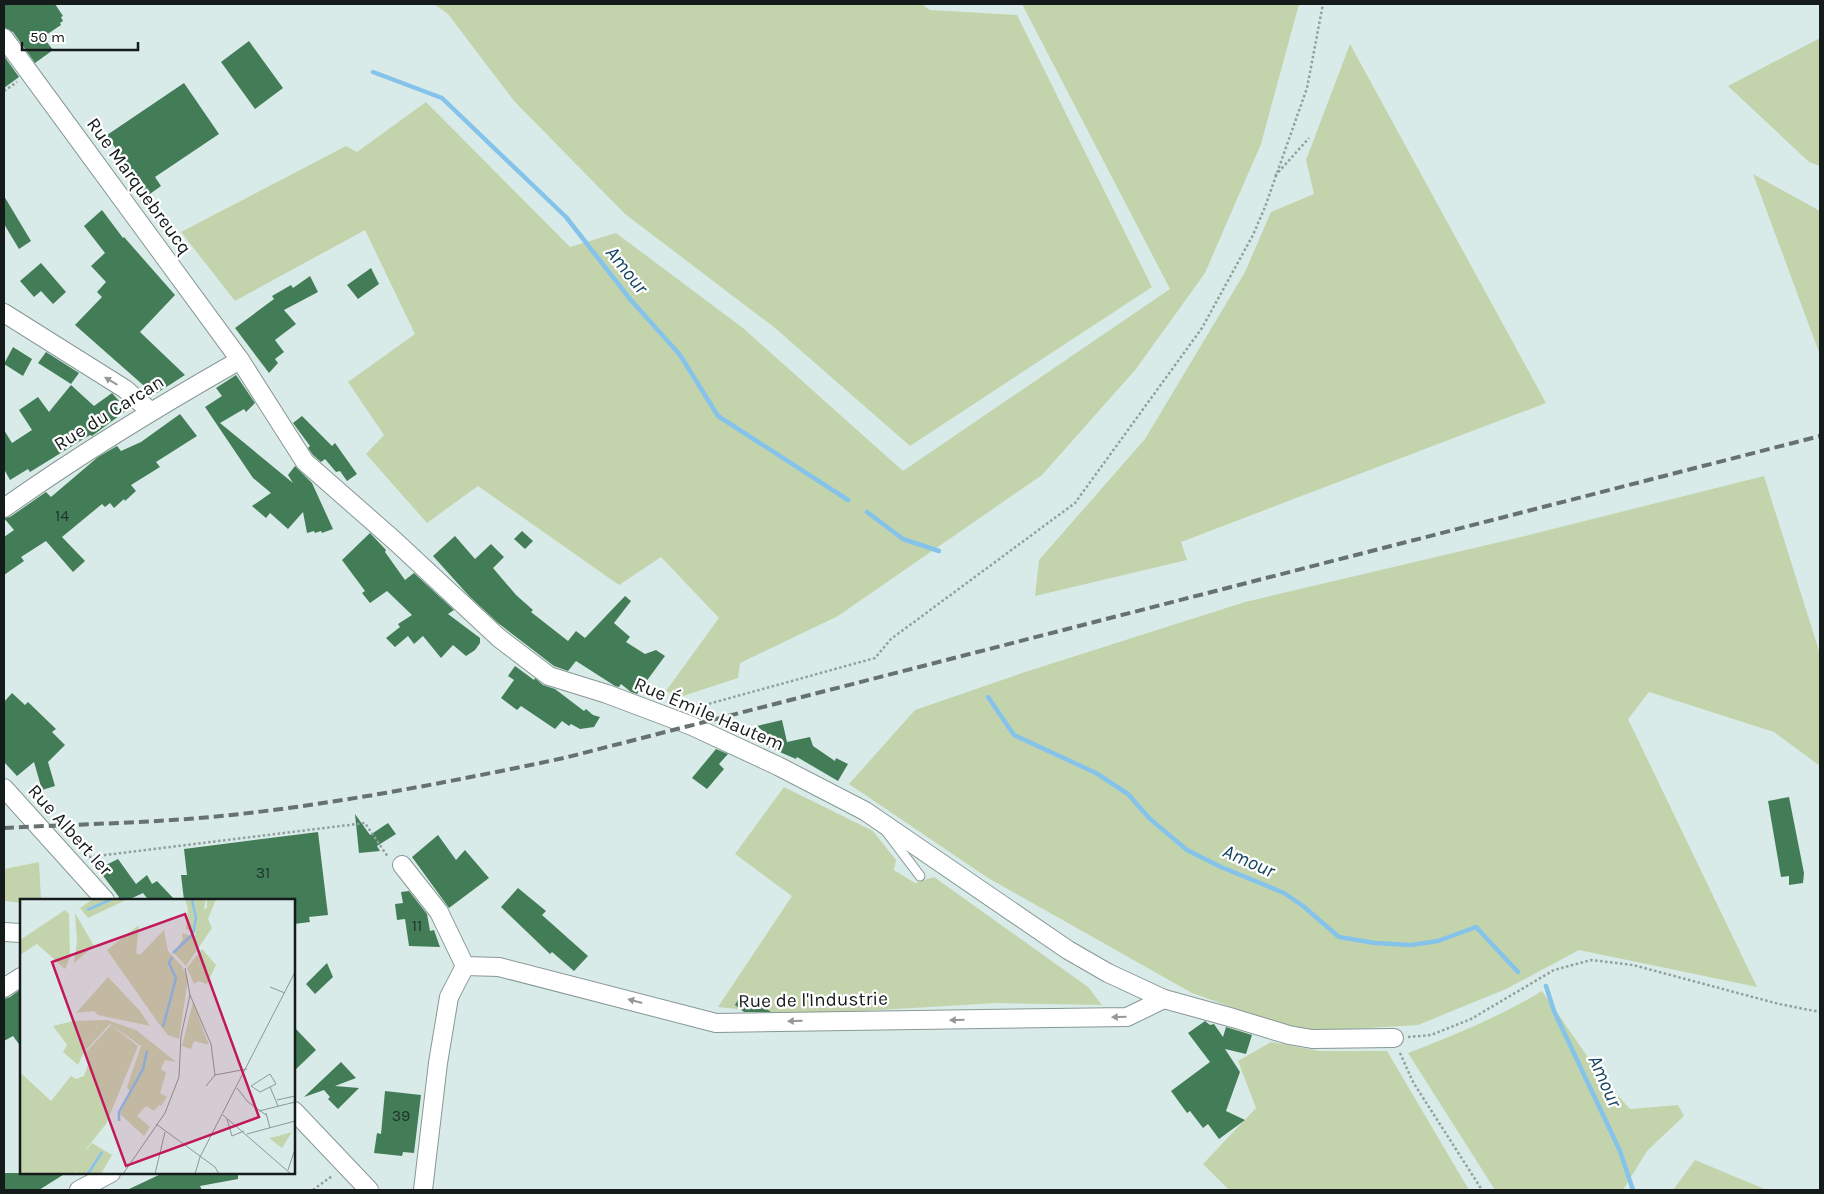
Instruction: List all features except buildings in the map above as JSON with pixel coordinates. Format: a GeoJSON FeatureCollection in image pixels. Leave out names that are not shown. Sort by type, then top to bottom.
{"type":"FeatureCollection","features":[{"type":"Feature","properties":{"kind":"street","name":"Rue Marquebreucq"},"geometry":{"type":"LineString","coordinates":[[4,38],[240,360]]}},
{"type":"Feature","properties":{"kind":"street"},"geometry":{"type":"LineString","coordinates":[[4,313],[125,389],[150,411]]}},
{"type":"Feature","properties":{"kind":"street","name":"Rue du Carcan"},"geometry":{"type":"LineString","coordinates":[[4,508],[59,469],[150,411],[240,360]]}},
{"type":"Feature","properties":{"kind":"street","name":"Rue Émile Hautem"},"geometry":{"type":"LineString","coordinates":[[240,360],[305,462],[395,541],[499,638],[549,676],[607,694],[674,720],[778,766],[866,811],[1068,950],[1108,973],[1164,999],[1289,1036],[1312,1039],[1394,1038]]}},
{"type":"Feature","properties":{"kind":"street","name":"Rue Albert Ier"},"geometry":{"type":"LineString","coordinates":[[4,788],[104,899]]}},
{"type":"Feature","properties":{"kind":"street"},"geometry":{"type":"LineString","coordinates":[[402,865],[439,912],[465,966],[449,997],[438,1063],[423,1190]]}},
{"type":"Feature","properties":{"kind":"street"},"geometry":{"type":"LineString","coordinates":[[4,932],[20,933]]}},
{"type":"Feature","properties":{"kind":"street","name":"Rue de l'Industrie"},"geometry":{"type":"LineString","coordinates":[[465,966],[499,967],[716,1023],[1127,1017],[1164,999]]}},
{"type":"Feature","properties":{"kind":"street"},"geometry":{"type":"LineString","coordinates":[[4,988],[20,978]]}},
{"type":"Feature","properties":{"kind":"street"},"geometry":{"type":"LineString","coordinates":[[295,1112],[369,1190]]}},
{"type":"Feature","properties":{"kind":"street"},"geometry":{"type":"LineString","coordinates":[[79,1190],[109,1174]]}},
{"type":"Feature","properties":{"kind":"lane"},"geometry":{"type":"LineString","coordinates":[[879,820],[920,876]]}},
{"type":"Feature","properties":{"kind":"path"},"geometry":{"type":"LineString","coordinates":[[674,720],[701,706],[875,658],[891,639],[1075,503],[1202,328],[1253,235],[1307,88],[1323,4]]}},
{"type":"Feature","properties":{"kind":"path"},"geometry":{"type":"LineString","coordinates":[[1274,178],[1309,138]]}},
{"type":"Feature","properties":{"kind":"path"},"geometry":{"type":"LineString","coordinates":[[68,860],[365,823],[394,866],[402,865]]}},
{"type":"Feature","properties":{"kind":"path"},"geometry":{"type":"LineString","coordinates":[[1482,1190],[1414,1082],[1394,1038],[1431,1035],[1471,1019],[1554,970],[1591,960],[1633,965],[1779,1004],[1820,1012]]}},
{"type":"Feature","properties":{"kind":"path"},"geometry":{"type":"LineString","coordinates":[[313,1190],[346,1166]]}},
{"type":"Feature","properties":{"kind":"green space"},"geometry":{"type":"Polygon","coordinates":[[[434,4],[922,4],[930,10],[1017,15],[1152,287],[910,446],[775,328],[625,214],[514,101],[448,14],[434,4]]]}},
{"type":"Feature","properties":{"kind":"green space"},"geometry":{"type":"Polygon","coordinates":[[[1022,4],[1299,4],[1261,144],[1205,273],[1136,369],[1042,475],[838,616],[740,663],[738,678],[680,697],[666,691],[719,618],[661,557],[619,585],[478,486],[427,523],[366,454],[384,435],[348,382],[415,334],[365,230],[235,301],[181,232],[346,146],[357,152],[426,102],[570,247],[616,233],[743,328],[903,471],[1170,289],[1022,4]]]}},
{"type":"Feature","properties":{"kind":"green space"},"geometry":{"type":"Polygon","coordinates":[[[1820,38],[1820,166],[1809,162],[1728,86],[1820,38]]]}},
{"type":"Feature","properties":{"kind":"green space"},"geometry":{"type":"Polygon","coordinates":[[[1350,44],[1546,403],[1181,542],[1187,560],[1035,596],[1039,560],[1145,439],[1245,272],[1271,212],[1314,194],[1306,160],[1350,44]]]}},
{"type":"Feature","properties":{"kind":"green space"},"geometry":{"type":"Polygon","coordinates":[[[1753,174],[1820,211],[1820,355],[1753,174]]]}},
{"type":"Feature","properties":{"kind":"green space"},"geometry":{"type":"Polygon","coordinates":[[[1764,476],[1820,654],[1820,766],[1774,732],[1649,692],[1628,719],[1757,987],[1579,950],[1506,989],[1418,1025],[1301,1032],[1192,993],[988,878],[849,784],[915,710],[1022,673],[1245,602],[1521,537],[1764,476]]]}},
{"type":"Feature","properties":{"kind":"green space"},"geometry":{"type":"Polygon","coordinates":[[[784,787],[873,831],[896,860],[894,870],[915,883],[934,877],[1088,987],[1102,1005],[996,1003],[796,1015],[718,1007],[792,896],[735,854],[784,787]]]}},
{"type":"Feature","properties":{"kind":"green space"},"geometry":{"type":"Polygon","coordinates":[[[39,862],[41,899],[20,899],[20,903],[4,901],[4,869],[39,862]]]}},
{"type":"Feature","properties":{"kind":"green space"},"geometry":{"type":"Polygon","coordinates":[[[1542,991],[1603,1079],[1630,1109],[1678,1105],[1684,1116],[1647,1151],[1623,1190],[1495,1190],[1408,1053],[1476,1025],[1542,991]]]}},
{"type":"Feature","properties":{"kind":"green space"},"geometry":{"type":"Polygon","coordinates":[[[1271,1042],[1320,1051],[1387,1051],[1469,1190],[1229,1190],[1203,1164],[1256,1108],[1238,1061],[1271,1042]]]}},
{"type":"Feature","properties":{"kind":"green space"},"geometry":{"type":"Polygon","coordinates":[[[1695,1160],[1767,1190],[1673,1190],[1695,1160]]]}},
{"type":"Feature","properties":{"kind":"waterway","name":"Amour"},"geometry":{"type":"LineString","coordinates":[[373,72],[442,98],[566,217],[630,299],[680,355],[718,416],[848,500]]}},
{"type":"Feature","properties":{"kind":"waterway","name":"Amour"},"geometry":{"type":"LineString","coordinates":[[867,512],[903,539],[939,551]]}},
{"type":"Feature","properties":{"kind":"waterway","name":"Amour"},"geometry":{"type":"LineString","coordinates":[[988,697],[1014,735],[1096,773],[1128,794],[1149,818],[1187,850],[1221,867],[1284,893],[1303,906],[1339,937],[1375,943],[1411,945],[1438,941],[1476,927],[1518,972]]}},
{"type":"Feature","properties":{"kind":"waterway","name":"Amour"},"geometry":{"type":"LineString","coordinates":[[1546,986],[1554,1011],[1620,1151],[1633,1190]]}},
{"type":"Feature","properties":{"kind":"railway"},"geometry":{"type":"LineString","coordinates":[[4,828],[174,820],[273,810],[398,791],[564,758],[1820,436]]}}]}
